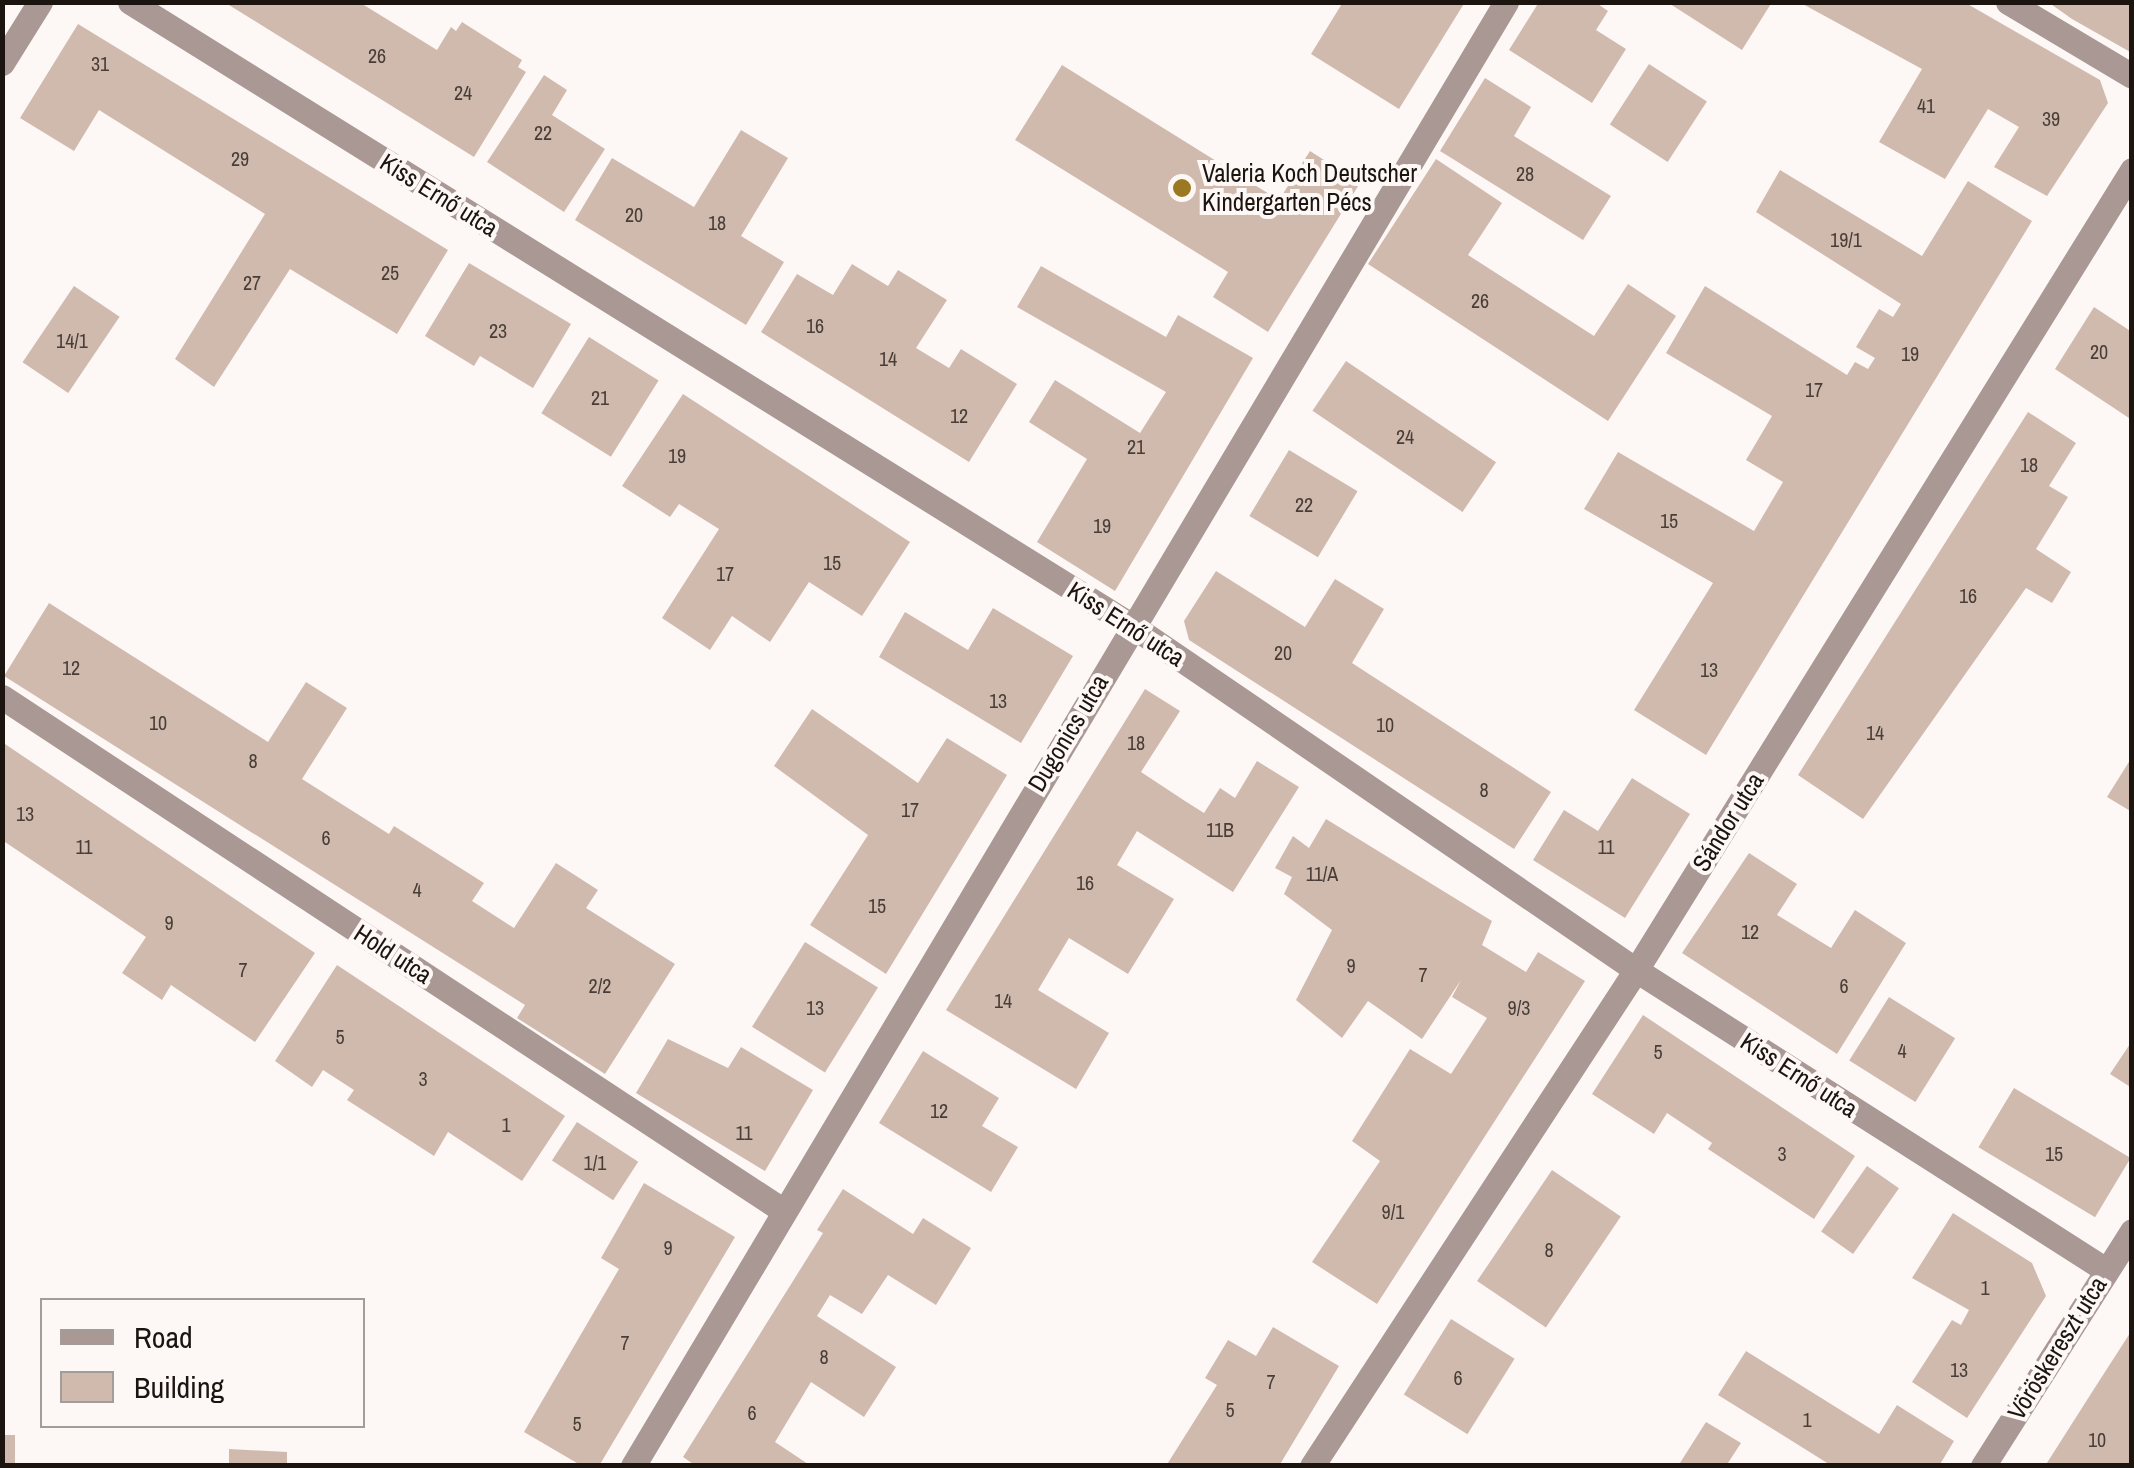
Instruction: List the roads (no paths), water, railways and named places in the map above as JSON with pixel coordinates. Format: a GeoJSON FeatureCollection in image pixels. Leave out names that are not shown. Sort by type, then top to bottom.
{"type":"FeatureCollection","features":[{"type":"Feature","properties":{"kind":"street"},"geometry":{"type":"LineString","coordinates":[[2,63],[40,2]]}},
{"type":"Feature","properties":{"kind":"street","name":"Kiss Ernő utca"},"geometry":{"type":"LineString","coordinates":[[130,2],[1132,626],[1636,970],[2106,1270]]}},
{"type":"Feature","properties":{"kind":"street","name":"Dugonics utca"},"geometry":{"type":"LineString","coordinates":[[633,1466],[1506,2]]}},
{"type":"Feature","properties":{"kind":"street"},"geometry":{"type":"LineString","coordinates":[[2008,2],[2132,76]]}},
{"type":"Feature","properties":{"kind":"street","name":"Sándor utca"},"geometry":{"type":"LineString","coordinates":[[1312,1466],[1636,970],[2132,170]]}},
{"type":"Feature","properties":{"kind":"street","name":"Hold utca"},"geometry":{"type":"LineString","coordinates":[[2,697],[784,1211]]}},
{"type":"Feature","properties":{"kind":"street","name":"Vöröskereszt utca"},"geometry":{"type":"LineString","coordinates":[[1983,1466],[2132,1231]]}},
{"type":"Feature","properties":{"kind":"place","name":"Valeria Koch Deutscher Kindergarten Pécs"},"geometry":{"type":"Point","coordinates":[1182,188]}}]}
